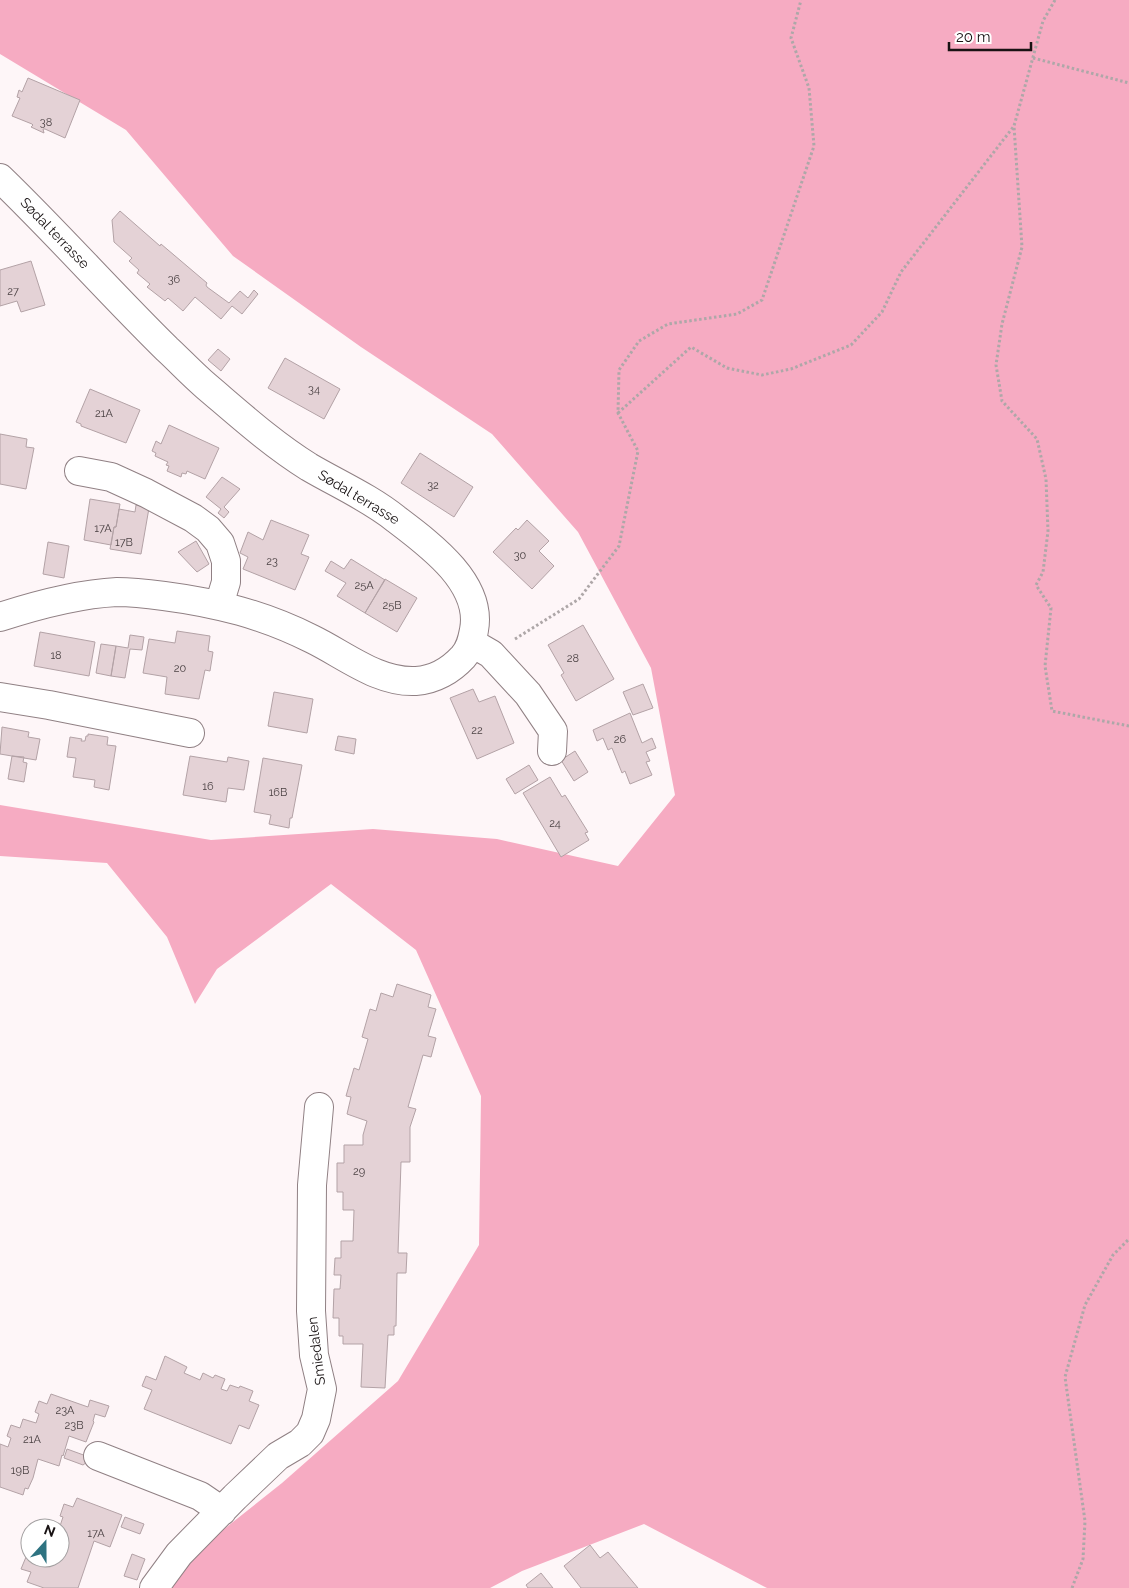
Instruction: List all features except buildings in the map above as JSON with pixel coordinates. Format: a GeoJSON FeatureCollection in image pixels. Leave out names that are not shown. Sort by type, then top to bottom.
{"type":"FeatureCollection","features":[{"type":"Feature","properties":{"kind":"street","name":"Sødal terrasse"},"geometry":{"type":"LineString","coordinates":[[0,178],[132,314],[203,383],[300,461],[389,513],[427,542],[462,579],[473,602],[481,648]]}},
{"type":"Feature","properties":{"kind":"street"},"geometry":{"type":"LineString","coordinates":[[79,470],[111,477],[129,484],[208,528],[220,543],[226,561],[226,582],[219,605]]}},
{"type":"Feature","properties":{"kind":"street"},"geometry":{"type":"LineString","coordinates":[[0,617],[84,596],[117,592],[219,605],[276,622],[381,675],[402,680],[422,680],[445,672],[462,658],[481,648],[528,694],[553,732],[552,751]]}},
{"type":"Feature","properties":{"kind":"street"},"geometry":{"type":"LineString","coordinates":[[0,697],[190,733]]}},
{"type":"Feature","properties":{"kind":"street","name":"Smiedalen"},"geometry":{"type":"LineString","coordinates":[[154,1588],[179,1554],[278,1456],[300,1443],[310,1433],[316,1419],[322,1389],[314,1355],[312,1320],[312,1185],[319,1107]]}},
{"type":"Feature","properties":{"kind":"street"},"geometry":{"type":"LineString","coordinates":[[98,1456],[200,1496],[222,1510]]}},
{"type":"Feature","properties":{"kind":"path"},"geometry":{"type":"LineString","coordinates":[[481,648],[579,599],[619,546],[638,451],[618,413],[620,370],[639,341],[668,324],[737,314],[762,300],[814,146],[809,88],[791,38],[801,0]]}},
{"type":"Feature","properties":{"kind":"path"},"geometry":{"type":"LineString","coordinates":[[1055,0],[1043,21],[1014,126],[1022,247],[1002,324],[996,364],[1002,401],[1037,439],[1046,479],[1048,531],[1043,572],[1036,585],[1051,608],[1045,666],[1052,711],[1129,726]]}},
{"type":"Feature","properties":{"kind":"path"},"geometry":{"type":"LineString","coordinates":[[1033,58],[1129,82]]}},
{"type":"Feature","properties":{"kind":"path"},"geometry":{"type":"LineString","coordinates":[[618,413],[691,347],[727,368],[762,375],[791,369],[851,345],[882,312],[901,272],[1014,126]]}},
{"type":"Feature","properties":{"kind":"path"},"geometry":{"type":"LineString","coordinates":[[1072,1588],[1083,1559],[1085,1521],[1065,1377],[1085,1305],[1113,1256],[1129,1239]]}},
{"type":"Feature","properties":{"kind":"shaded area"},"geometry":{"type":"Polygon","coordinates":[[[0,0],[1129,0],[1129,1588],[767,1588],[644,1524],[522,1571],[490,1588],[150,1588],[282,1483],[398,1381],[479,1245],[481,1096],[416,950],[331,884],[217,969],[195,1004],[167,937],[107,863],[0,856],[0,805],[211,840],[373,829],[497,839],[618,866],[675,795],[651,668],[578,532],[492,434],[361,347],[233,256],[126,130],[0,54],[0,0]]]}}]}
